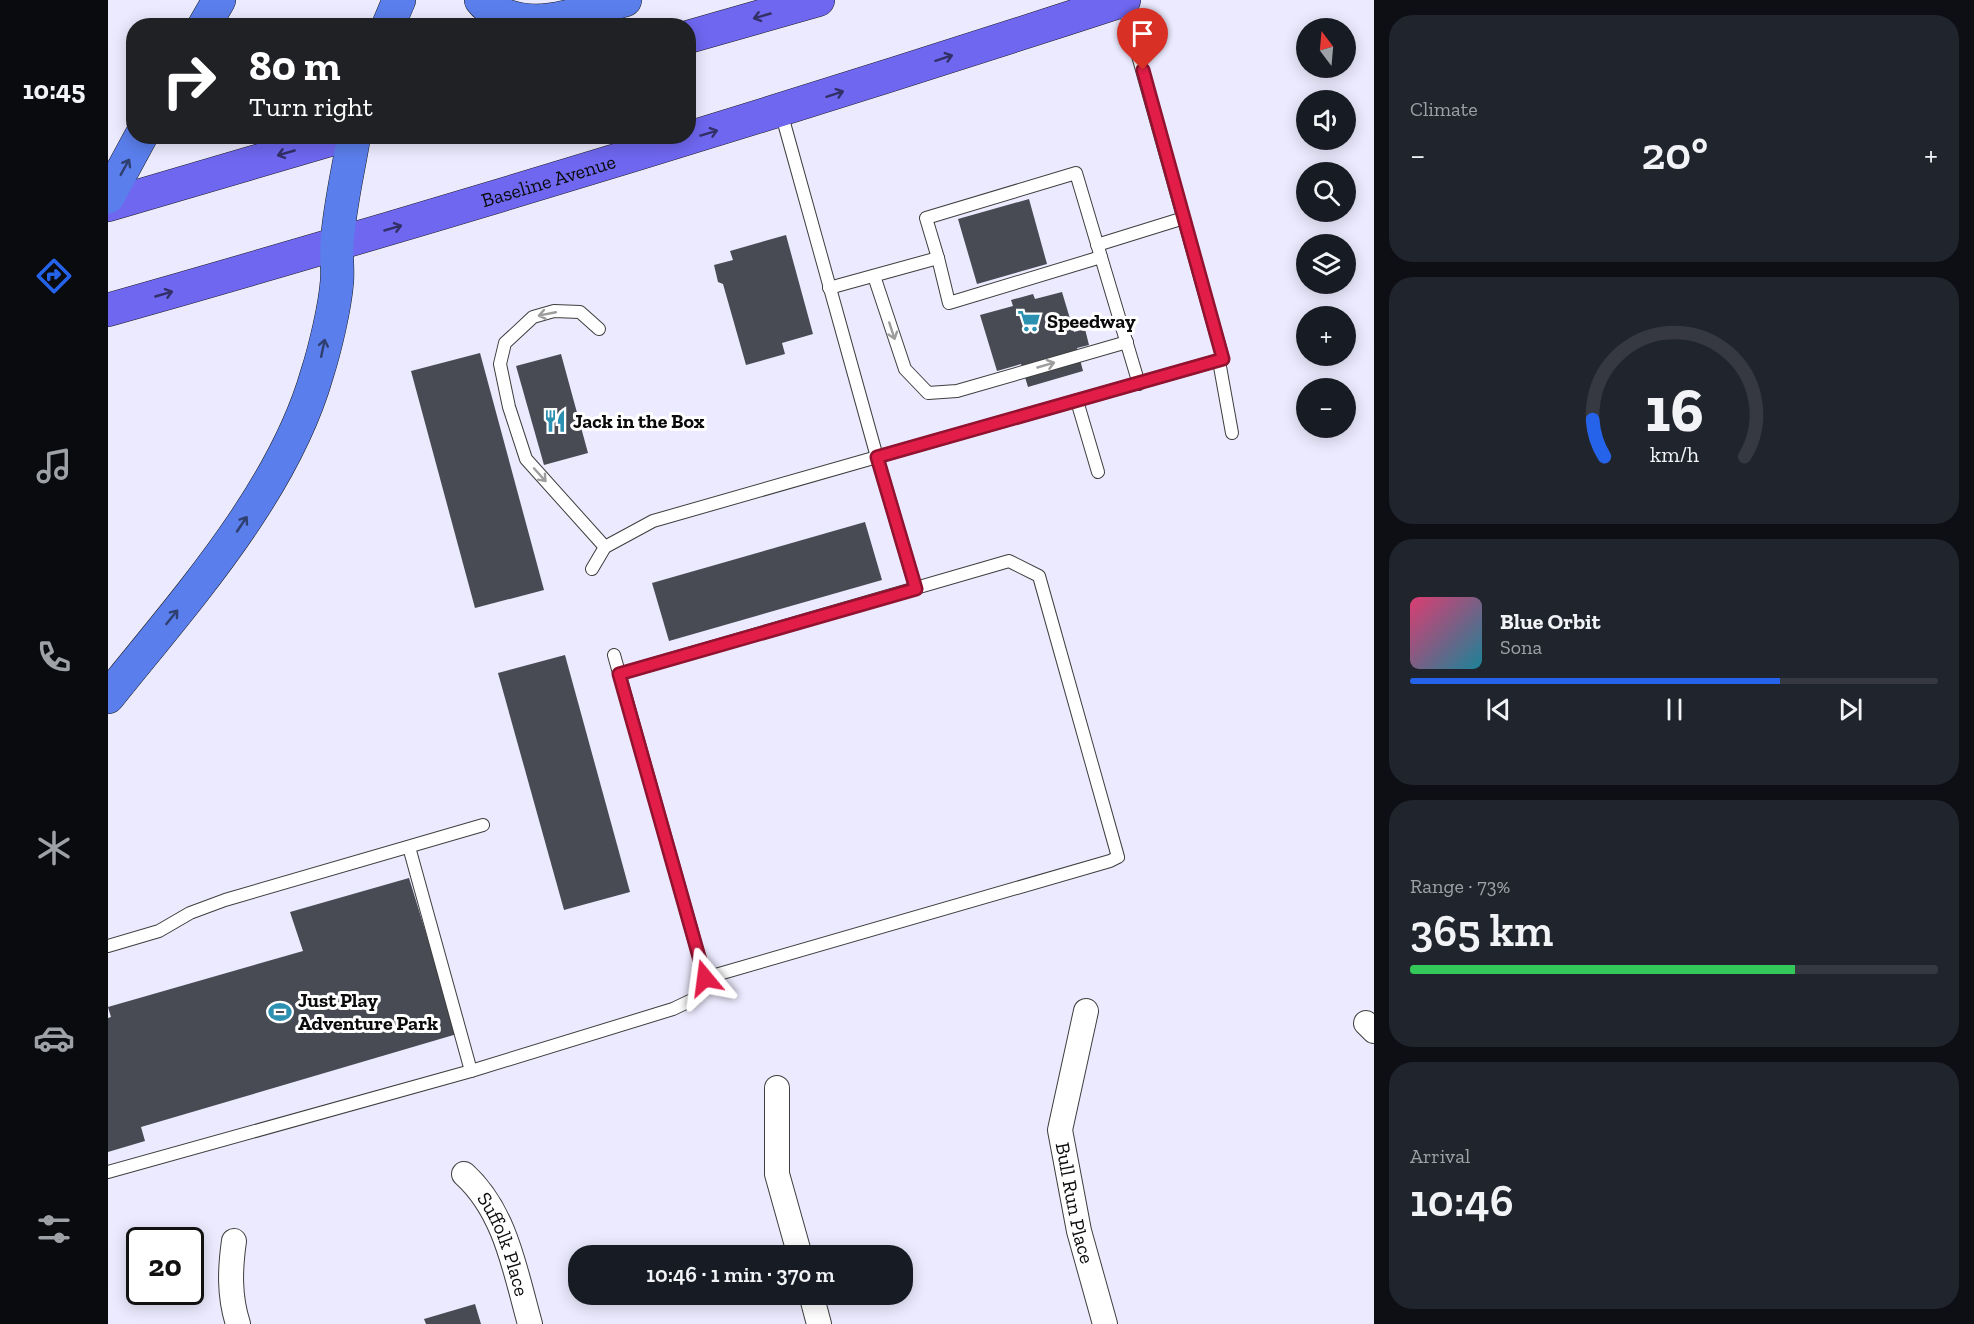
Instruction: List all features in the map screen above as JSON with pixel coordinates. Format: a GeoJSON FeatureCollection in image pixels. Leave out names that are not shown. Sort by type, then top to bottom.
{"type":"FeatureCollection","features":[{"type":"Feature","properties":{"kind":"highway"},"geometry":{"type":"LineString","coordinates":[[209,18],[219,0]]}},
{"type":"Feature","properties":{"kind":"highway"},"geometry":{"type":"LineString","coordinates":[[391,18],[399,0]]}},
{"type":"Feature","properties":{"kind":"highway"},"geometry":{"type":"LineString","coordinates":[[481,0],[485,5],[516,18]]}},
{"type":"Feature","properties":{"kind":"highway"},"geometry":{"type":"LineString","coordinates":[[557,18],[625,0]]}},
{"type":"Feature","properties":{"kind":"highway"},"geometry":{"type":"LineString","coordinates":[[108,197],[137,144]]}},
{"type":"Feature","properties":{"kind":"highway"},"geometry":{"type":"LineString","coordinates":[[108,697],[208,572],[241,525],[269,480],[296,429],[317,375],[337,282],[337,245],[353,144]]}},
{"type":"Feature","properties":{"kind":"main road"},"geometry":{"type":"LineString","coordinates":[[696,35],[819,0]]}},
{"type":"Feature","properties":{"kind":"main road","name":"Baseline Avenue"},"geometry":{"type":"LineString","coordinates":[[696,137],[1123,0]]}},
{"type":"Feature","properties":{"kind":"main road"},"geometry":{"type":"LineString","coordinates":[[108,205],[316,144]]}},
{"type":"Feature","properties":{"kind":"main road","name":"Baseline Avenue"},"geometry":{"type":"LineString","coordinates":[[108,310],[337,245],[672,144]]}},
{"type":"Feature","properties":{"kind":"street","name":"Bull Run Place"},"geometry":{"type":"LineString","coordinates":[[1086,1011],[1059,1130],[1079,1231],[1105,1324]]}},
{"type":"Feature","properties":{"kind":"street"},"geometry":{"type":"LineString","coordinates":[[777,1088],[777,1174],[797,1245]]}},
{"type":"Feature","properties":{"kind":"street","name":"Suffolk Place"},"geometry":{"type":"LineString","coordinates":[[464,1174],[488,1200],[501,1227],[530,1324]]}},
{"type":"Feature","properties":{"kind":"street"},"geometry":{"type":"LineString","coordinates":[[234,1241],[231,1287],[238,1324]]}},
{"type":"Feature","properties":{"kind":"street"},"geometry":{"type":"LineString","coordinates":[[814,1305],[819,1324]]}},
{"type":"Feature","properties":{"kind":"lane"},"geometry":{"type":"LineString","coordinates":[[1123,0],[1221,360],[1233,433]]}},
{"type":"Feature","properties":{"kind":"lane"},"geometry":{"type":"LineString","coordinates":[[781,111],[829,288],[916,589]]}},
{"type":"Feature","properties":{"kind":"lane"},"geometry":{"type":"LineString","coordinates":[[1139,384],[1127,342],[1099,251],[1076,173],[926,218],[949,303],[1099,251],[1184,218]]}},
{"type":"Feature","properties":{"kind":"lane"},"geometry":{"type":"LineString","coordinates":[[829,288],[938,258]]}},
{"type":"Feature","properties":{"kind":"lane"},"geometry":{"type":"LineString","coordinates":[[874,276],[905,369],[928,393],[957,391],[1127,342]]}},
{"type":"Feature","properties":{"kind":"lane"},"geometry":{"type":"LineString","coordinates":[[599,329],[580,312],[554,311],[533,316],[506,342],[500,364],[509,407],[526,459],[605,547]]}},
{"type":"Feature","properties":{"kind":"lane"},"geometry":{"type":"LineString","coordinates":[[592,569],[605,547],[653,521],[1221,360]]}},
{"type":"Feature","properties":{"kind":"lane"},"geometry":{"type":"LineString","coordinates":[[1077,401],[1098,472]]}},
{"type":"Feature","properties":{"kind":"lane"},"geometry":{"type":"LineString","coordinates":[[619,674],[1009,561],[1039,576],[1118,857],[705,978]]}},
{"type":"Feature","properties":{"kind":"lane"},"geometry":{"type":"LineString","coordinates":[[108,1173],[471,1071],[674,1009],[694,999],[705,978],[614,655]]}},
{"type":"Feature","properties":{"kind":"lane"},"geometry":{"type":"LineString","coordinates":[[108,946],[159,931],[190,913],[225,900],[483,825]]}},
{"type":"Feature","properties":{"kind":"lane"},"geometry":{"type":"LineString","coordinates":[[410,847],[471,1071]]}},
{"type":"Feature","properties":{"kind":"building"},"geometry":{"type":"Polygon","coordinates":[[[1029,199],[1047,264],[977,284],[958,219],[1029,199]]]}},
{"type":"Feature","properties":{"kind":"building"},"geometry":{"type":"Polygon","coordinates":[[[786,235],[813,334],[782,343],[785,354],[746,365],[723,284],[718,282],[714,265],[733,260],[730,251],[786,235]]]}},
{"type":"Feature","properties":{"kind":"building"},"geometry":{"type":"Polygon","coordinates":[[[1062,292],[1074,332],[1085,329],[1089,345],[1077,348],[1083,371],[1028,387],[1021,364],[997,371],[980,315],[1013,306],[1011,300],[1033,294],[1035,299],[1062,292]]]}},
{"type":"Feature","properties":{"kind":"building"},"geometry":{"type":"Polygon","coordinates":[[[480,353],[544,590],[475,608],[411,371],[480,353]]]}},
{"type":"Feature","properties":{"kind":"building","name":"Jack in the Box"},"geometry":{"type":"Polygon","coordinates":[[[561,354],[588,453],[544,465],[516,366],[561,354]]]}},
{"type":"Feature","properties":{"kind":"building"},"geometry":{"type":"Polygon","coordinates":[[[865,522],[882,580],[669,641],[652,583],[865,522]]]}},
{"type":"Feature","properties":{"kind":"building"},"geometry":{"type":"Polygon","coordinates":[[[565,655],[630,892],[564,910],[498,673],[565,655]]]}},
{"type":"Feature","properties":{"kind":"building","name":"Just Play Adventure Park"},"geometry":{"type":"Polygon","coordinates":[[[409,878],[457,1034],[141,1127],[145,1141],[108,1152],[108,1018],[111,1017],[108,1007],[303,951],[290,912],[409,878]]]}},
{"type":"Feature","properties":{"kind":"building"},"geometry":{"type":"Polygon","coordinates":[[[475,1304],[481,1324],[426,1324],[424,1319],[475,1304]]]}},
{"type":"Feature","properties":{"kind":"place","name":"Speedway"},"geometry":{"type":"Point","coordinates":[1029,321]}},
{"type":"Feature","properties":{"kind":"place","name":"Jack in the Box"},"geometry":{"type":"Point","coordinates":[555,421]}},
{"type":"Feature","properties":{"kind":"place","name":"Just Play Adventure Park"},"geometry":{"type":"Point","coordinates":[280,1012]}},
{"type":"Feature","properties":{"kind":"route"},"geometry":{"type":"LineString","coordinates":[[705,978],[619,674],[916,589],[877,457],[1223,359],[1143,70]]}}]}
